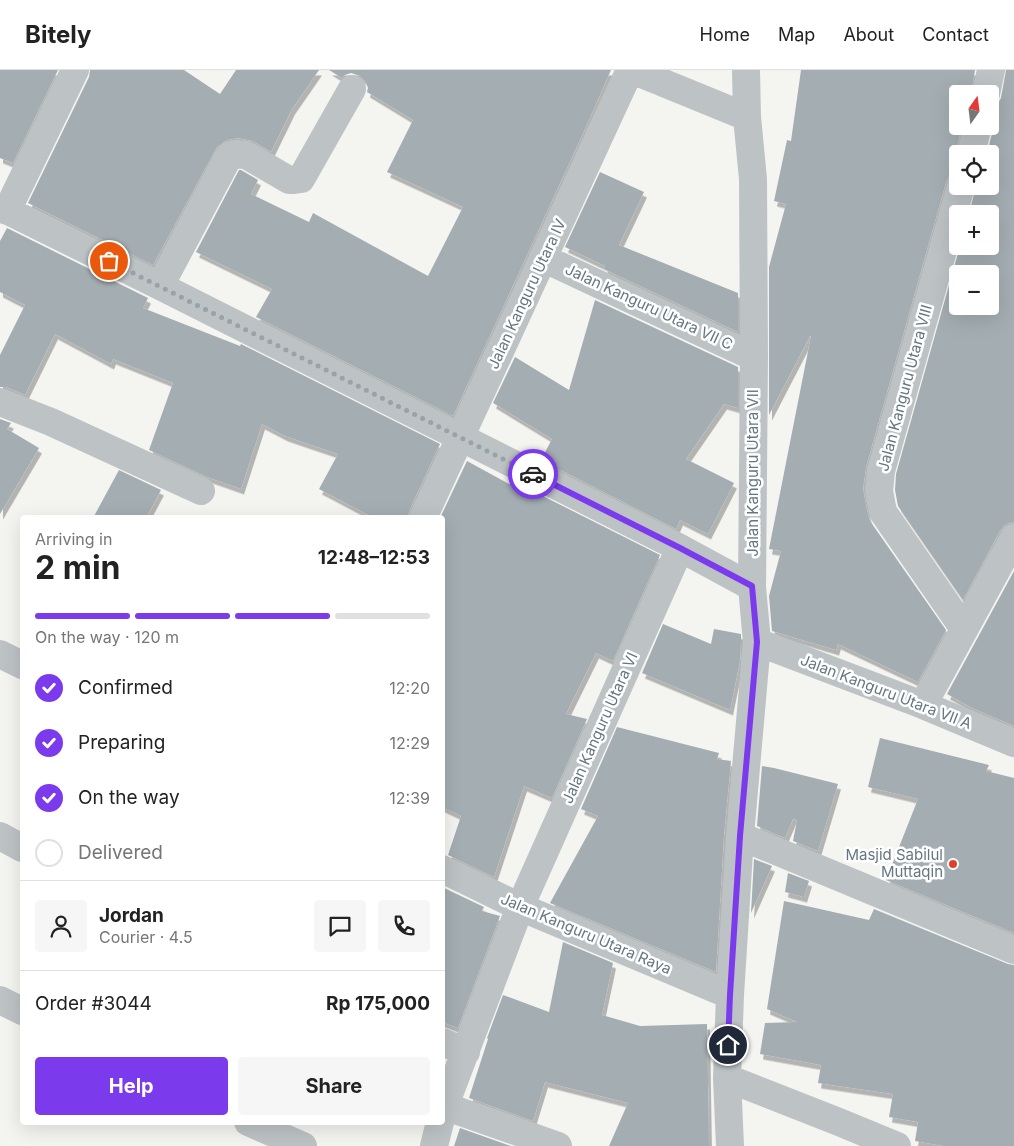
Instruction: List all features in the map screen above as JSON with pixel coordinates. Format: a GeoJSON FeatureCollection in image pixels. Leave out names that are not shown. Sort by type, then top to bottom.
{"type":"FeatureCollection","features":[{"type":"Feature","properties":{"kind":"street"},"geometry":{"type":"LineString","coordinates":[[75,70],[4,209],[460,437],[752,586]]}},
{"type":"Feature","properties":{"kind":"street"},"geometry":{"type":"LineString","coordinates":[[631,70],[747,116]]}},
{"type":"Feature","properties":{"kind":"street","name":"Jalan Kanguru Utara IV"},"geometry":{"type":"LineString","coordinates":[[424,515],[631,70]]}},
{"type":"Feature","properties":{"kind":"street","name":"Jalan Kanguru Utara VII"},"geometry":{"type":"LineString","coordinates":[[730,1146],[727,1078],[730,995],[740,836],[757,642],[752,586],[753,179],[747,116],[746,70]]}},
{"type":"Feature","properties":{"kind":"street"},"geometry":{"type":"LineString","coordinates":[[988,85],[991,70]]}},
{"type":"Feature","properties":{"kind":"street"},"geometry":{"type":"LineString","coordinates":[[160,286],[228,158],[236,154],[246,155],[289,180],[301,179],[352,89]]}},
{"type":"Feature","properties":{"kind":"street","name":"Jalan Kanguru Utara VIII"},"geometry":{"type":"LineString","coordinates":[[958,195],[881,471],[879,491],[883,512],[964,629]]}},
{"type":"Feature","properties":{"kind":"street","name":"Jalan Kanguru Utara VII C"},"geometry":{"type":"LineString","coordinates":[[543,258],[754,357]]}},
{"type":"Feature","properties":{"kind":"street"},"geometry":{"type":"LineString","coordinates":[[0,402],[51,422],[201,491]]}},
{"type":"Feature","properties":{"kind":"street"},"geometry":{"type":"LineString","coordinates":[[923,705],[1014,538]]}},
{"type":"Feature","properties":{"kind":"street","name":"Jalan Kanguru Utara VI"},"geometry":{"type":"LineString","coordinates":[[445,1097],[454,1047],[520,907],[680,548]]}},
{"type":"Feature","properties":{"kind":"street","name":"Jalan Kanguru Utara VII A"},"geometry":{"type":"LineString","coordinates":[[757,642],[923,705],[1014,743]]}},
{"type":"Feature","properties":{"kind":"street"},"geometry":{"type":"LineString","coordinates":[[0,654],[20,664]]}},
{"type":"Feature","properties":{"kind":"street"},"geometry":{"type":"LineString","coordinates":[[0,836],[20,847]]}},
{"type":"Feature","properties":{"kind":"street"},"geometry":{"type":"LineString","coordinates":[[740,836],[1014,950]]}},
{"type":"Feature","properties":{"kind":"street","name":"Jalan Kanguru Utara Raya"},"geometry":{"type":"LineString","coordinates":[[445,870],[520,907],[730,995]]}},
{"type":"Feature","properties":{"kind":"street"},"geometry":{"type":"LineString","coordinates":[[0,1000],[20,1010]]}},
{"type":"Feature","properties":{"kind":"street"},"geometry":{"type":"LineString","coordinates":[[727,1078],[897,1146]]}},
{"type":"Feature","properties":{"kind":"street"},"geometry":{"type":"LineString","coordinates":[[445,1115],[558,1146]]}},
{"type":"Feature","properties":{"kind":"street"},"geometry":{"type":"LineString","coordinates":[[255,1125],[303,1146]]}},
{"type":"Feature","properties":{"kind":"street","name":"Jalan Kanguru Utara VI"},"geometry":{"type":"LineString","coordinates":[[434,1146],[439,1125]]}},
{"type":"Feature","properties":{"kind":"building"},"geometry":{"type":"Polygon","coordinates":[[[0,70],[58,70],[13,163],[0,158],[0,70]]]}},
{"type":"Feature","properties":{"kind":"building"},"geometry":{"type":"Polygon","coordinates":[[[90,70],[184,70],[220,94],[236,70],[319,70],[292,109],[271,152],[253,141],[238,138],[227,140],[217,147],[153,265],[28,203],[89,77],[90,70]]]}},
{"type":"Feature","properties":{"kind":"building"},"geometry":{"type":"Polygon","coordinates":[[[329,70],[611,70],[453,416],[256,317],[272,289],[196,252],[239,170],[241,170],[258,180],[251,194],[309,222],[313,213],[428,276],[463,207],[387,172],[413,120],[367,92],[366,82],[360,76],[351,73],[342,78],[329,70]]]}},
{"type":"Feature","properties":{"kind":"building"},"geometry":{"type":"Polygon","coordinates":[[[801,70],[975,70],[972,85],[949,85],[949,135],[960,135],[957,145],[949,145],[949,177],[866,467],[863,489],[870,521],[946,630],[918,682],[838,644],[836,650],[772,631],[769,596],[781,551],[769,549],[811,336],[769,415],[769,267],[786,204],[774,201],[787,140],[791,141],[801,70]]]}},
{"type":"Feature","properties":{"kind":"building"},"geometry":{"type":"Polygon","coordinates":[[[1006,70],[1014,70],[1014,522],[1006,524],[1000,531],[963,600],[898,506],[895,490],[896,474],[949,285],[949,315],[999,315],[999,265],[955,265],[957,255],[999,255],[999,205],[971,205],[974,195],[999,195],[999,145],[989,145],[992,135],[999,135],[999,102],[1006,70]]]}},
{"type":"Feature","properties":{"kind":"building"},"geometry":{"type":"Polygon","coordinates":[[[600,172],[644,192],[619,245],[738,293],[738,332],[604,269],[605,266],[565,247],[600,172]]]}},
{"type":"Feature","properties":{"kind":"building"},"geometry":{"type":"Polygon","coordinates":[[[7,228],[148,298],[143,308],[240,346],[241,344],[440,444],[408,515],[368,515],[319,489],[338,454],[285,436],[262,424],[241,489],[207,477],[149,450],[173,383],[113,359],[111,364],[55,334],[25,395],[6,387],[0,387],[0,355],[25,305],[0,292],[0,241],[7,228]]]}},
{"type":"Feature","properties":{"kind":"building"},"geometry":{"type":"Polygon","coordinates":[[[595,300],[738,367],[738,408],[724,404],[686,459],[734,483],[708,534],[680,520],[676,529],[541,460],[552,439],[493,403],[515,357],[569,390],[595,300]]]}},
{"type":"Feature","properties":{"kind":"building"},"geometry":{"type":"Polygon","coordinates":[[[0,419],[11,423],[7,429],[39,448],[0,514],[0,419]]]}},
{"type":"Feature","properties":{"kind":"building"},"geometry":{"type":"Polygon","coordinates":[[[467,461],[524,492],[527,488],[660,555],[613,661],[596,653],[566,714],[587,719],[552,798],[524,786],[494,877],[448,855],[461,816],[445,808],[445,515],[441,515],[467,461]]]}},
{"type":"Feature","properties":{"kind":"building"},"geometry":{"type":"Polygon","coordinates":[[[119,470],[161,490],[148,515],[95,515],[119,470]]]}},
{"type":"Feature","properties":{"kind":"building"},"geometry":{"type":"Polygon","coordinates":[[[1014,571],[1014,726],[972,708],[947,694],[1014,571]]]}},
{"type":"Feature","properties":{"kind":"building"},"geometry":{"type":"Polygon","coordinates":[[[663,624],[711,644],[714,629],[741,634],[740,661],[730,710],[642,673],[663,624]]]}},
{"type":"Feature","properties":{"kind":"building"},"geometry":{"type":"Polygon","coordinates":[[[617,727],[719,753],[717,759],[731,761],[724,835],[716,972],[550,903],[598,816],[581,809],[617,727]]]}},
{"type":"Feature","properties":{"kind":"building"},"geometry":{"type":"Polygon","coordinates":[[[880,738],[989,765],[986,771],[1014,778],[1014,933],[886,880],[918,799],[868,787],[880,738]]]}},
{"type":"Feature","properties":{"kind":"building"},"geometry":{"type":"Polygon","coordinates":[[[762,766],[838,784],[818,851],[793,841],[797,820],[793,819],[785,838],[757,826],[762,766]]]}},
{"type":"Feature","properties":{"kind":"building"},"geometry":{"type":"Polygon","coordinates":[[[754,859],[772,866],[751,913],[754,859]]]}},
{"type":"Feature","properties":{"kind":"building"},"geometry":{"type":"Polygon","coordinates":[[[788,873],[809,881],[804,897],[785,892],[788,873]]]}},
{"type":"Feature","properties":{"kind":"building"},"geometry":{"type":"Polygon","coordinates":[[[445,888],[484,907],[482,911],[500,916],[458,1028],[445,1023],[445,888]]]}},
{"type":"Feature","properties":{"kind":"building"},"geometry":{"type":"Polygon","coordinates":[[[784,901],[869,920],[874,909],[1014,965],[1014,1146],[944,1146],[915,1141],[918,1122],[889,1117],[893,1094],[818,1083],[821,1065],[760,1054],[765,1023],[797,1022],[767,1009],[784,901]]]}},
{"type":"Feature","properties":{"kind":"building"},"geometry":{"type":"Polygon","coordinates":[[[563,942],[613,963],[602,1015],[640,1026],[707,1024],[709,1146],[609,1146],[628,1103],[545,1082],[533,1121],[469,1098],[487,1038],[503,995],[549,1012],[563,942]]]}},
{"type":"Feature","properties":{"kind":"building"},"geometry":{"type":"Polygon","coordinates":[[[460,1128],[511,1146],[454,1146],[460,1128]]]}},
{"type":"Feature","properties":{"kind":"way so far"},"geometry":{"type":"LineString","coordinates":[[109,261],[533,474]]}},
{"type":"Feature","properties":{"kind":"place","name":"Masjid Sabilul Muttaqin"},"geometry":{"type":"Point","coordinates":[953,864]}},
{"type":"Feature","properties":{"kind":"route"},"geometry":{"type":"LineString","coordinates":[[533,474],[752,586],[757,642],[740,836],[728,1045]]}}]}
